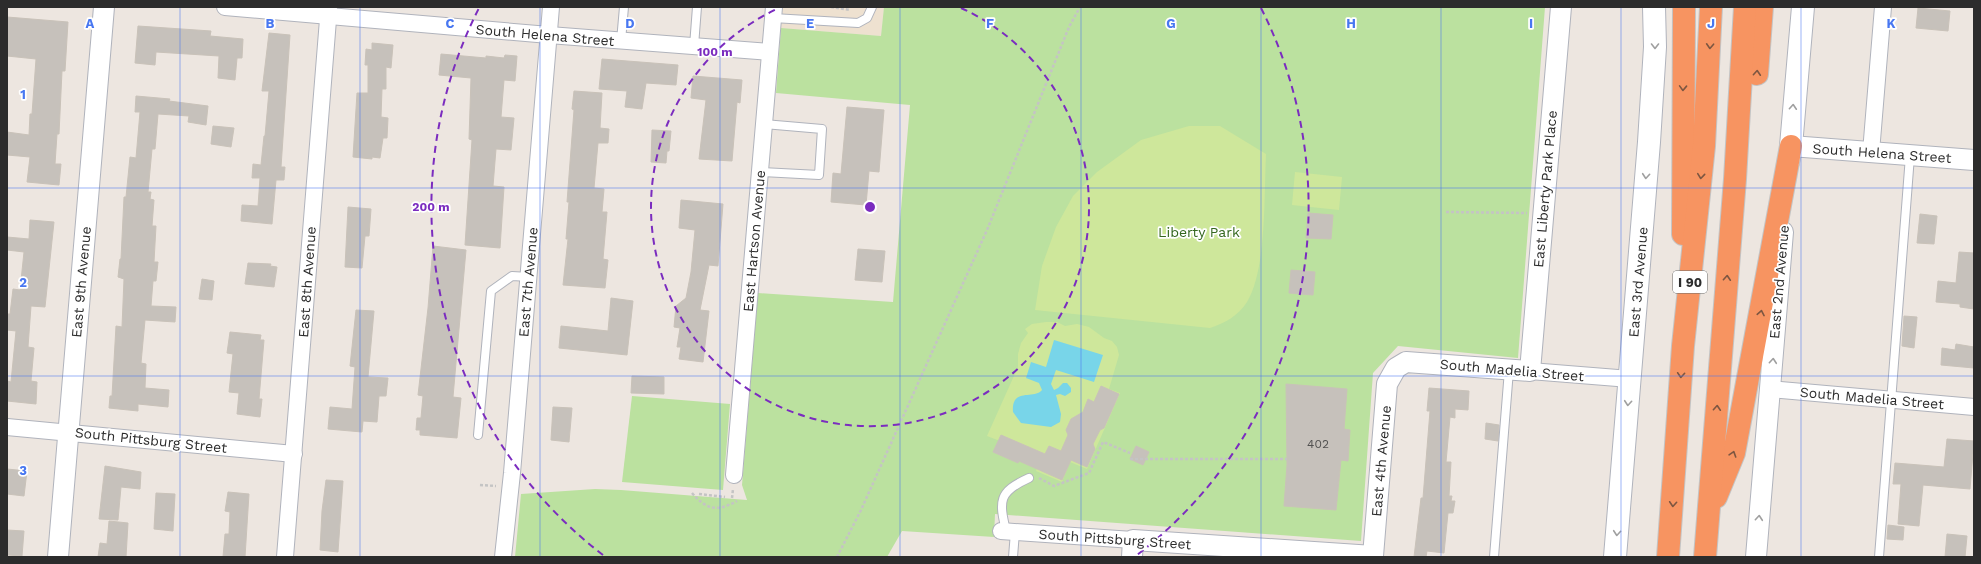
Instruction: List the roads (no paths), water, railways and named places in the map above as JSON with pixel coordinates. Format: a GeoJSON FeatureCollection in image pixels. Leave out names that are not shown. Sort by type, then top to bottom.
{"type":"FeatureCollection","features":[{"type":"Feature","properties":{"kind":"highway"},"geometry":{"type":"LineString","coordinates":[[1683,346],[1682,127],[1684,7]]}},
{"type":"Feature","properties":{"kind":"highway","name":"I 90"},"geometry":{"type":"LineString","coordinates":[[1668,557],[1683,346],[1704,146],[1712,7]]}},
{"type":"Feature","properties":{"kind":"highway","name":"I 90"},"geometry":{"type":"LineString","coordinates":[[1705,557],[1735,179],[1745,7]]}},
{"type":"Feature","properties":{"kind":"highway"},"geometry":{"type":"LineString","coordinates":[[1735,179],[1754,105],[1762,7]]}},
{"type":"Feature","properties":{"kind":"highway"},"geometry":{"type":"LineString","coordinates":[[1708,516],[1734,453],[1790,146]]}},
{"type":"Feature","properties":{"kind":"main road","name":"East 3rd Avenue"},"geometry":{"type":"LineString","coordinates":[[1615,557],[1649,142],[1655,47],[1654,7]]}},
{"type":"Feature","properties":{"kind":"main road","name":"East 2nd Avenue"},"geometry":{"type":"LineString","coordinates":[[1790,146],[1803,7]]}},
{"type":"Feature","properties":{"kind":"street","name":"East 9th Avenue"},"geometry":{"type":"LineString","coordinates":[[58,557],[104,7]]}},
{"type":"Feature","properties":{"kind":"street","name":"South Helena Street"},"geometry":{"type":"LineString","coordinates":[[225,7],[329,12],[549,35],[770,52]]}},
{"type":"Feature","properties":{"kind":"street","name":"East 7th Avenue"},"geometry":{"type":"LineString","coordinates":[[503,557],[511,487],[551,7]]}},
{"type":"Feature","properties":{"kind":"street","name":"East Liberty Park Place"},"geometry":{"type":"LineString","coordinates":[[1530,371],[1560,7]]}},
{"type":"Feature","properties":{"kind":"street"},"geometry":{"type":"LineString","coordinates":[[1871,152],[1883,7]]}},
{"type":"Feature","properties":{"kind":"street","name":"East 8th Avenue"},"geometry":{"type":"LineString","coordinates":[[286,557],[329,12]]}},
{"type":"Feature","properties":{"kind":"street","name":"East Hartson Avenue"},"geometry":{"type":"LineString","coordinates":[[734,475],[773,12]]}},
{"type":"Feature","properties":{"kind":"street","name":"South Helena Street"},"geometry":{"type":"LineString","coordinates":[[1790,146],[1974,160]]}},
{"type":"Feature","properties":{"kind":"street","name":"East 2nd Avenue"},"geometry":{"type":"LineString","coordinates":[[1756,557],[1790,146]]}},
{"type":"Feature","properties":{"kind":"street","name":"South Madelia Street"},"geometry":{"type":"LineString","coordinates":[[1396,368],[1406,362],[1630,379]]}},
{"type":"Feature","properties":{"kind":"street","name":"East 4th Avenue"},"geometry":{"type":"LineString","coordinates":[[1373,557],[1387,384],[1396,368]]}},
{"type":"Feature","properties":{"kind":"street","name":"South Madelia Street"},"geometry":{"type":"LineString","coordinates":[[1770,389],[1974,407]]}},
{"type":"Feature","properties":{"kind":"street","name":"South Pittsburg Street"},"geometry":{"type":"LineString","coordinates":[[7,427],[294,454]]}},
{"type":"Feature","properties":{"kind":"street","name":"South Pittsburg Street"},"geometry":{"type":"LineString","coordinates":[[1007,532],[1132,548],[1373,557]]}},
{"type":"Feature","properties":{"kind":"lane"},"geometry":{"type":"LineString","coordinates":[[621,41],[624,7]]}},
{"type":"Feature","properties":{"kind":"lane"},"geometry":{"type":"LineString","coordinates":[[694,46],[697,7]]}},
{"type":"Feature","properties":{"kind":"lane"},"geometry":{"type":"LineString","coordinates":[[773,12],[858,23],[868,18],[872,7]]}},
{"type":"Feature","properties":{"kind":"lane"},"geometry":{"type":"LineString","coordinates":[[760,172],[818,175],[822,129],[764,124]]}},
{"type":"Feature","properties":{"kind":"lane"},"geometry":{"type":"LineString","coordinates":[[1879,557],[1910,156]]}},
{"type":"Feature","properties":{"kind":"lane"},"geometry":{"type":"LineString","coordinates":[[478,435],[491,290],[512,276],[529,277]]}},
{"type":"Feature","properties":{"kind":"lane"},"geometry":{"type":"LineString","coordinates":[[1494,557],[1509,370]]}},
{"type":"Feature","properties":{"kind":"lane"},"geometry":{"type":"LineString","coordinates":[[1013,557],[1001,503],[1005,494],[1016,483],[1029,478]]}},
{"type":"Feature","properties":{"kind":"water"},"geometry":{"type":"Polygon","coordinates":[[[1054,340],[1103,355],[1094,382],[1056,370],[1051,384],[1054,390],[1063,383],[1067,383],[1071,388],[1071,392],[1065,396],[1060,394],[1056,395],[1061,414],[1060,422],[1051,427],[1021,423],[1013,412],[1013,404],[1019,397],[1038,393],[1042,390],[1039,383],[1026,378],[1031,362],[1046,367],[1054,340]]]}},
{"type":"Feature","properties":{"kind":"park label","name":"Liberty Park"},"geometry":{"type":"Point","coordinates":[1199,232]}}]}
